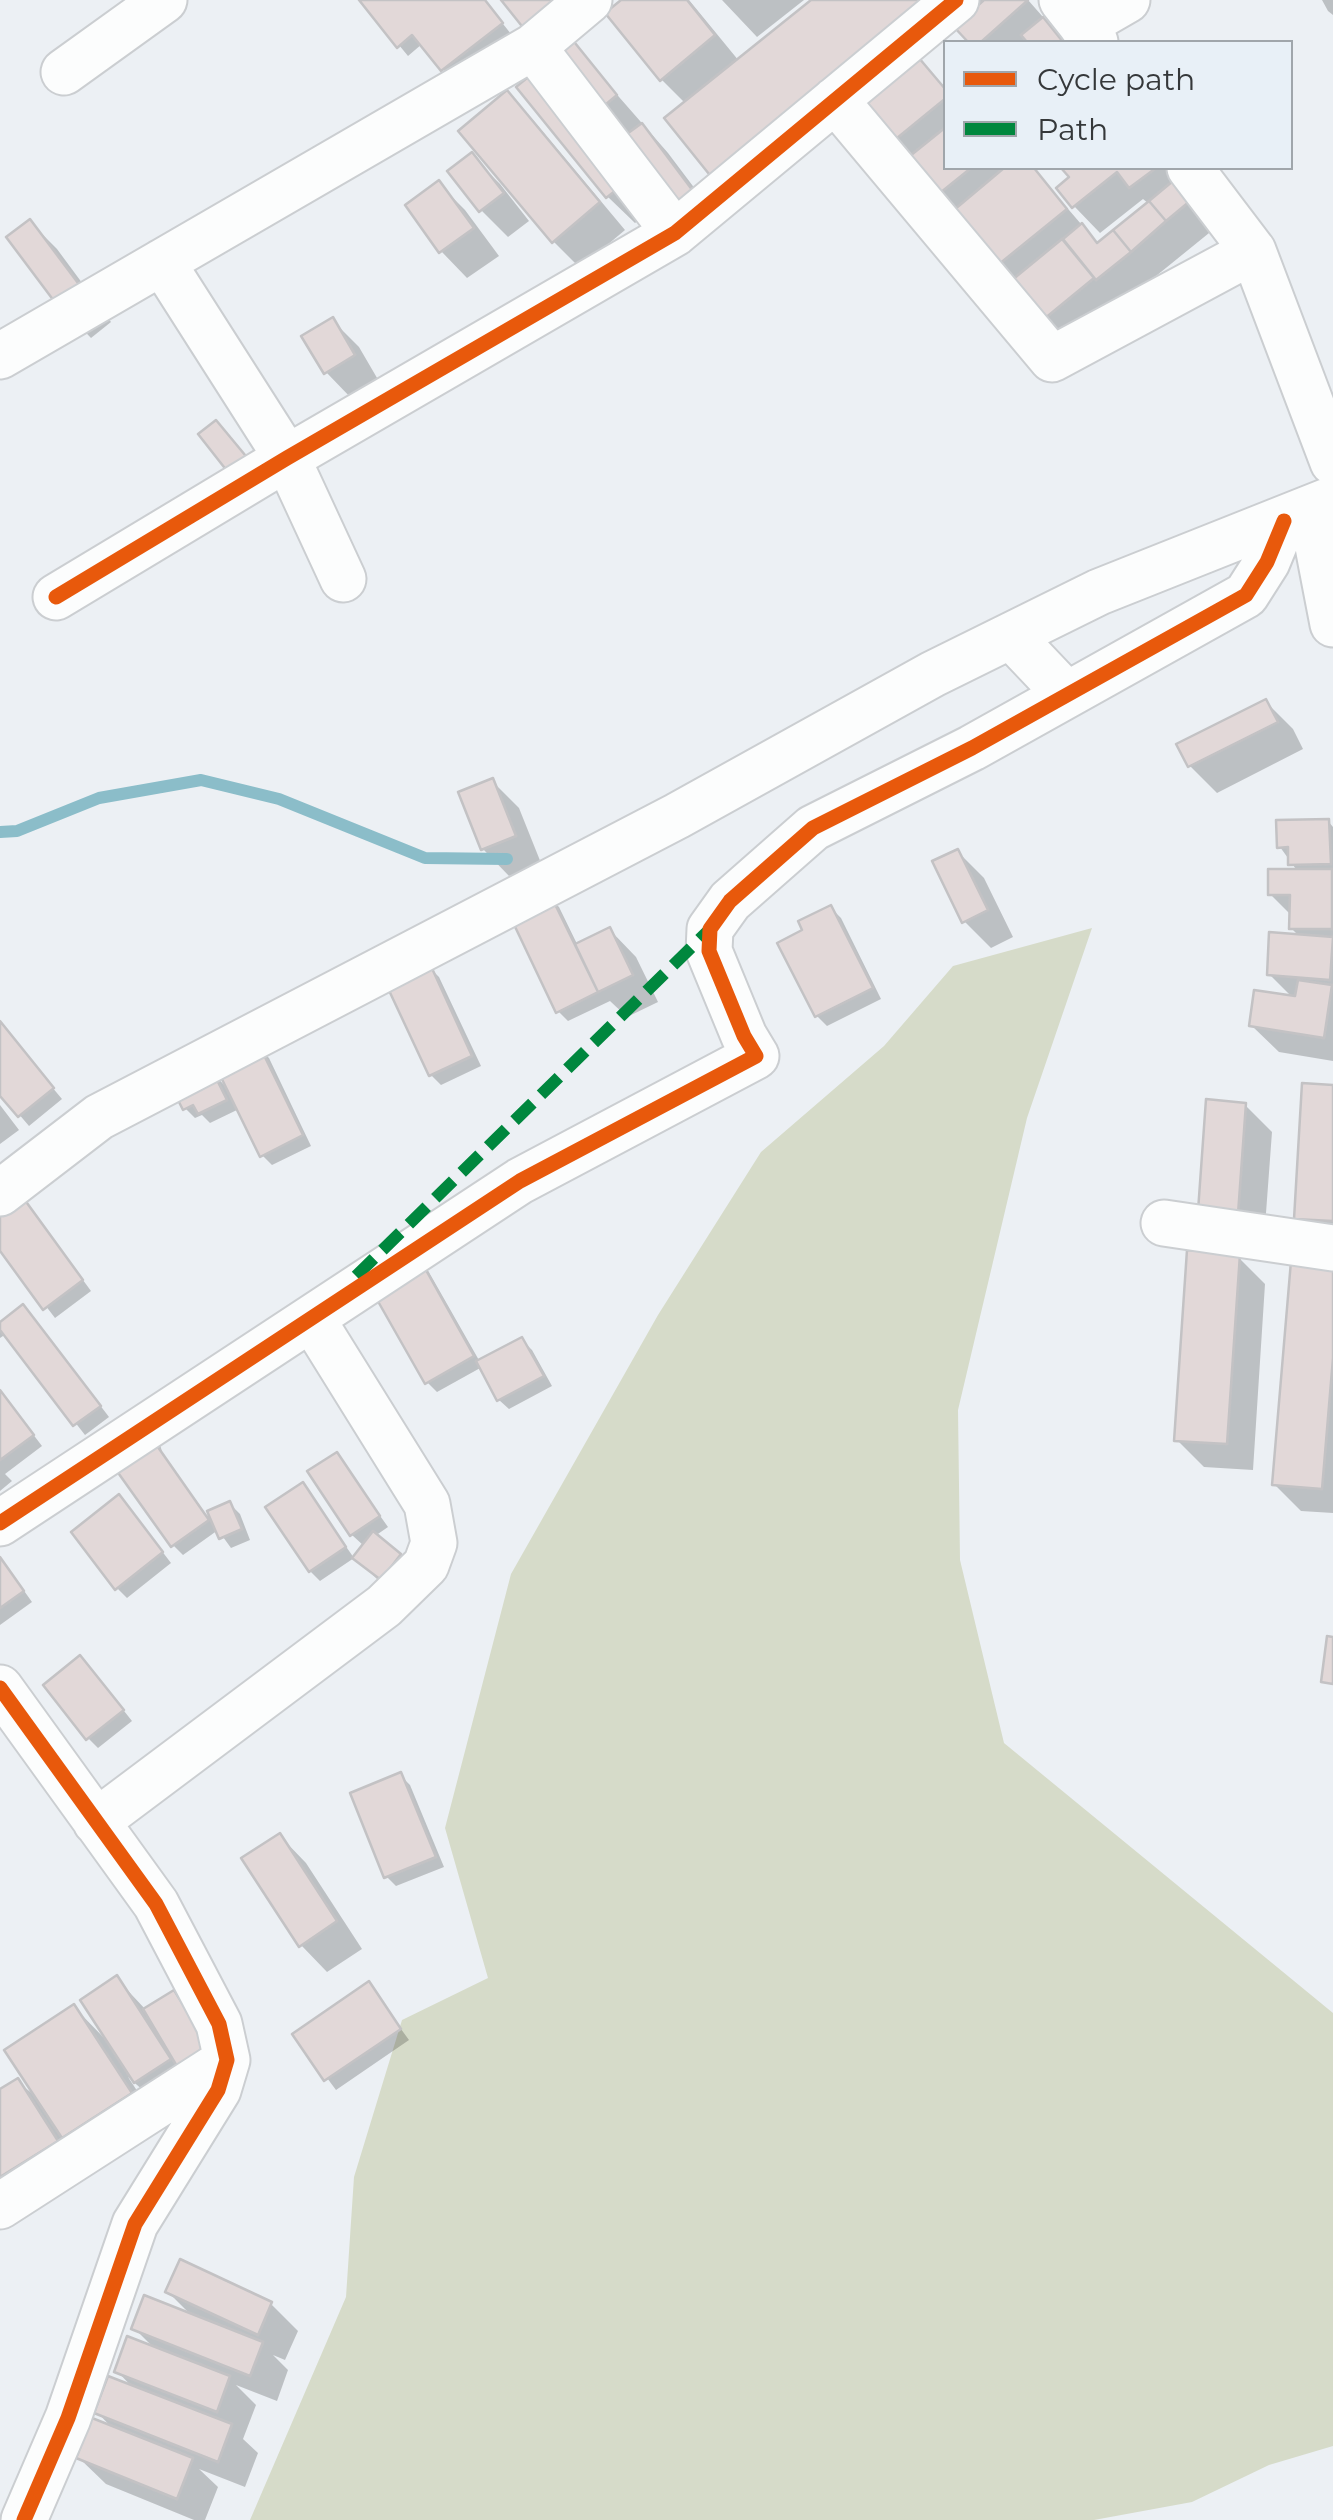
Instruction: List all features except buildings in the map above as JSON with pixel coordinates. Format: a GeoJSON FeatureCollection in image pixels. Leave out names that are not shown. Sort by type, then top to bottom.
{"type":"FeatureCollection","features":[{"type":"Feature","properties":{"kind":"street"},"geometry":{"type":"LineString","coordinates":[[64,72],[164,0]]}},
{"type":"Feature","properties":{"kind":"street"},"geometry":{"type":"LineString","coordinates":[[0,356],[533,47],[589,0]]}},
{"type":"Feature","properties":{"kind":"street"},"geometry":{"type":"LineString","coordinates":[[56,597],[675,233],[956,0]]}},
{"type":"Feature","properties":{"kind":"street"},"geometry":{"type":"LineString","coordinates":[[1080,23],[1128,0]]}},
{"type":"Feature","properties":{"kind":"street"},"geometry":{"type":"LineString","coordinates":[[533,47],[675,233]]}},
{"type":"Feature","properties":{"kind":"street"},"geometry":{"type":"LineString","coordinates":[[835,100],[1052,359],[1254,251]]}},
{"type":"Feature","properties":{"kind":"street"},"geometry":{"type":"LineString","coordinates":[[1192,170],[1254,251],[1333,462]]}},
{"type":"Feature","properties":{"kind":"street"},"geometry":{"type":"LineString","coordinates":[[162,262],[287,458],[343,579]]}},
{"type":"Feature","properties":{"kind":"street"},"geometry":{"type":"LineString","coordinates":[[1309,510],[1333,624]]}},
{"type":"Feature","properties":{"kind":"street"},"geometry":{"type":"LineString","coordinates":[[0,1193],[99,1117],[677,816],[933,674],[1099,592],[1309,510]]}},
{"type":"Feature","properties":{"kind":"street"},"geometry":{"type":"LineString","coordinates":[[0,1523],[520,1181],[756,1056],[709,951],[710,929],[730,901],[813,828],[914,779],[1246,595],[1309,510]]}},
{"type":"Feature","properties":{"kind":"street"},"geometry":{"type":"LineString","coordinates":[[1011,636],[1066,695]]}},
{"type":"Feature","properties":{"kind":"street"},"geometry":{"type":"LineString","coordinates":[[1164,1223],[1333,1248]]}},
{"type":"Feature","properties":{"kind":"street"},"geometry":{"type":"LineString","coordinates":[[96,1822],[384,1606],[426,1566],[434,1543],[427,1504],[312,1319]]}},
{"type":"Feature","properties":{"kind":"street"},"geometry":{"type":"LineString","coordinates":[[0,1688],[156,1904],[219,2024],[227,2060],[218,2090],[135,2224],[68,2418],[21,2515]]}},
{"type":"Feature","properties":{"kind":"street"},"geometry":{"type":"LineString","coordinates":[[0,2206],[227,2060]]}},
{"type":"Feature","properties":{"kind":"green space"},"geometry":{"type":"Polygon","coordinates":[[[1092,928],[1027,1118],[958,1410],[960,1560],[1004,1743],[1333,2013],[1333,2446],[1269,2465],[1192,2502],[1094,2520],[250,2520],[346,2297],[354,2177],[402,2020],[488,1978],[445,1828],[511,1574],[658,1315],[761,1152],[884,1046],[953,966],[1092,928]]]}},
{"type":"Feature","properties":{"kind":"waterway"},"geometry":{"type":"LineString","coordinates":[[0,832],[17,831],[99,798],[201,780],[279,799],[425,858],[507,859]]}},
{"type":"Feature","properties":{"kind":"marked path"},"geometry":{"type":"LineString","coordinates":[[356,1276],[710,929]]}},
{"type":"Feature","properties":{"kind":"cycle path"},"geometry":{"type":"LineString","coordinates":[[56,597],[675,233],[956,0]]}},
{"type":"Feature","properties":{"kind":"cycle path"},"geometry":{"type":"LineString","coordinates":[[0,1523],[520,1181],[756,1056],[709,951],[710,929],[730,901],[813,828],[972,748],[1246,595],[1267,562],[1284,521]]}},
{"type":"Feature","properties":{"kind":"cycle path"},"geometry":{"type":"LineString","coordinates":[[0,1688],[156,1904],[219,2024],[227,2060],[218,2090],[135,2224],[68,2418],[24,2520]]}}]}
